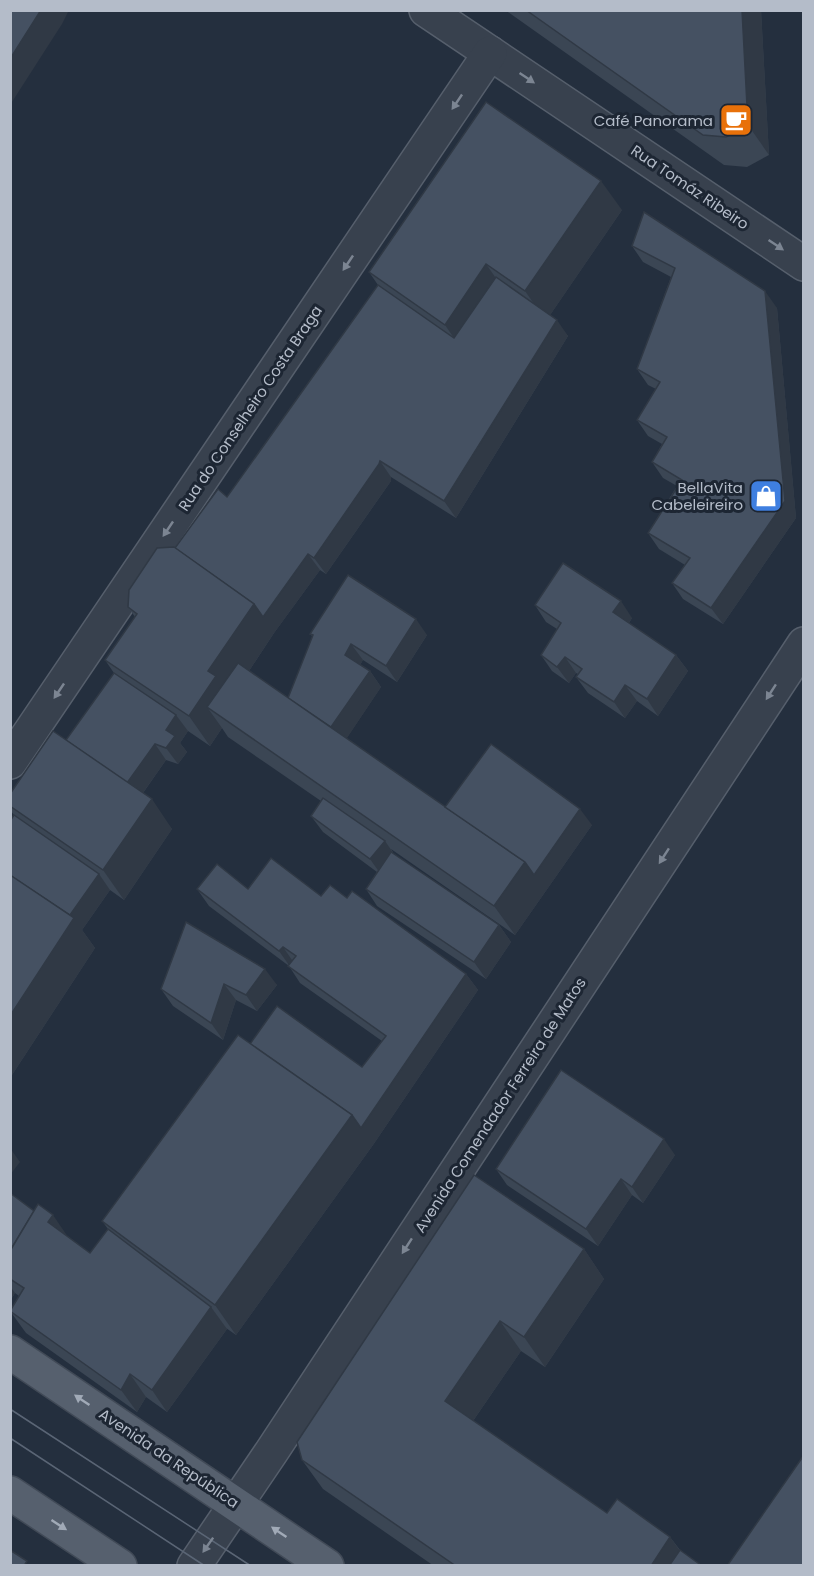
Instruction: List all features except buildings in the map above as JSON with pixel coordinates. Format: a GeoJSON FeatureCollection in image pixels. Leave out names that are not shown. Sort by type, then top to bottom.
{"type":"FeatureCollection","features":[{"type":"Feature","properties":{"kind":"main road","name":"Avenida da República"},"geometry":{"type":"LineString","coordinates":[[10,1352],[327,1566]]}},
{"type":"Feature","properties":{"kind":"main road"},"geometry":{"type":"LineString","coordinates":[[10,1493],[120,1566]]}},
{"type":"Feature","properties":{"kind":"street","name":"Rua Tomáz Ribeiro"},"geometry":{"type":"LineString","coordinates":[[426,10],[804,264]]}},
{"type":"Feature","properties":{"kind":"street","name":"Rua do Conselheiro Costa Braga"},"geometry":{"type":"LineString","coordinates":[[10,762],[490,53]]}},
{"type":"Feature","properties":{"kind":"street","name":"Avenida Comendador Ferreira de Matos"},"geometry":{"type":"LineString","coordinates":[[194,1566],[804,644]]}},
{"type":"Feature","properties":{"kind":"tram line"},"geometry":{"type":"LineString","coordinates":[[10,1409],[251,1566]]}},
{"type":"Feature","properties":{"kind":"tram line"},"geometry":{"type":"LineString","coordinates":[[10,1438],[205,1566]]}},
{"type":"Feature","properties":{"kind":"place","name":"Café Panorama"},"geometry":{"type":"Point","coordinates":[736,120]}},
{"type":"Feature","properties":{"kind":"place","name":"BellaVita Cabeleireiro"},"geometry":{"type":"Point","coordinates":[766,496]}}]}
